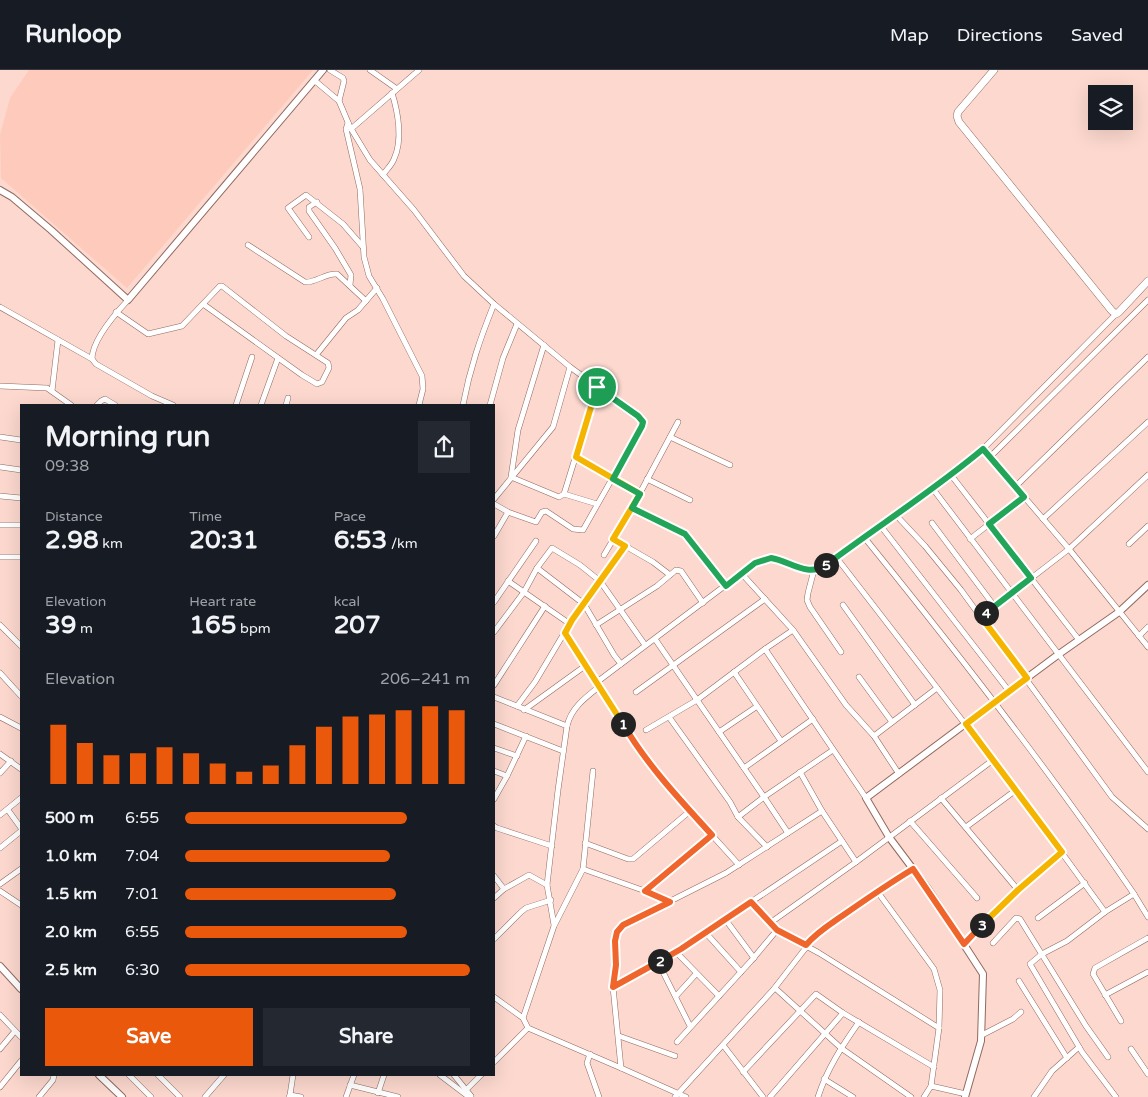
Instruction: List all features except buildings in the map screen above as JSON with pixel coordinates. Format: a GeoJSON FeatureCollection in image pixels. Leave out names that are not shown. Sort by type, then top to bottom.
{"type":"FeatureCollection","features":[{"type":"Feature","properties":{"kind":"main road"},"geometry":{"type":"LineString","coordinates":[[994,70],[958,112],[959,122],[1116,314],[1148,281]]}},
{"type":"Feature","properties":{"kind":"street"},"geometry":{"type":"LineString","coordinates":[[92,360],[94,349],[100,336],[116,312],[323,70]]}},
{"type":"Feature","properties":{"kind":"street"},"geometry":{"type":"LineString","coordinates":[[330,70],[343,78],[344,81],[339,101]]}},
{"type":"Feature","properties":{"kind":"street"},"geometry":{"type":"LineString","coordinates":[[370,70],[395,91],[400,133],[395,159],[383,175]]}},
{"type":"Feature","properties":{"kind":"street"},"geometry":{"type":"LineString","coordinates":[[351,129],[419,70]]}},
{"type":"Feature","properties":{"kind":"street"},"geometry":{"type":"LineString","coordinates":[[314,80],[339,101],[351,129],[370,160],[414,210],[464,276],[517,324],[570,367],[638,416],[643,422],[613,479],[584,529],[581,531],[573,529],[546,511],[542,512],[536,522],[508,512],[495,505]]}},
{"type":"Feature","properties":{"kind":"street"},"geometry":{"type":"LineString","coordinates":[[348,123],[346,129],[360,189],[364,248],[369,276],[422,376],[423,389],[419,404]]}},
{"type":"Feature","properties":{"kind":"street"},"geometry":{"type":"LineString","coordinates":[[0,190],[12,197],[51,230],[128,300]]}},
{"type":"Feature","properties":{"kind":"street"},"geometry":{"type":"LineString","coordinates":[[309,237],[288,208],[306,195],[343,224],[364,248]]}},
{"type":"Feature","properties":{"kind":"street"},"geometry":{"type":"LineString","coordinates":[[317,202],[309,207],[309,211],[351,275],[350,285]]}},
{"type":"Feature","properties":{"kind":"street"},"geometry":{"type":"LineString","coordinates":[[248,245],[305,282],[334,274],[350,285],[366,301]]}},
{"type":"Feature","properties":{"kind":"street"},"geometry":{"type":"LineString","coordinates":[[116,312],[148,334],[182,326],[220,286],[222,286],[286,336],[330,366],[320,384],[302,375],[203,304]]}},
{"type":"Feature","properties":{"kind":"street"},"geometry":{"type":"LineString","coordinates":[[316,355],[346,318],[358,310],[377,288]]}},
{"type":"Feature","properties":{"kind":"street"},"geometry":{"type":"LineString","coordinates":[[990,457],[1148,300]]}},
{"type":"Feature","properties":{"kind":"street"},"geometry":{"type":"LineString","coordinates":[[463,404],[477,345],[494,304]]}},
{"type":"Feature","properties":{"kind":"street"},"geometry":{"type":"LineString","coordinates":[[0,307],[152,396],[170,404]]}},
{"type":"Feature","properties":{"kind":"street"},"geometry":{"type":"LineString","coordinates":[[554,926],[548,885],[567,726],[568,720],[576,706],[621,664],[755,563],[771,558],[802,570],[821,568],[933,489],[983,449],[1116,314]]}},
{"type":"Feature","properties":{"kind":"street"},"geometry":{"type":"LineString","coordinates":[[490,404],[503,358],[517,324]]}},
{"type":"Feature","properties":{"kind":"street"},"geometry":{"type":"LineString","coordinates":[[52,391],[58,340]]}},
{"type":"Feature","properties":{"kind":"street"},"geometry":{"type":"LineString","coordinates":[[511,477],[518,430],[544,345]]}},
{"type":"Feature","properties":{"kind":"street"},"geometry":{"type":"LineString","coordinates":[[236,404],[252,357]]}},
{"type":"Feature","properties":{"kind":"street"},"geometry":{"type":"LineString","coordinates":[[1015,487],[1148,357]]}},
{"type":"Feature","properties":{"kind":"street"},"geometry":{"type":"LineString","coordinates":[[261,404],[278,358]]}},
{"type":"Feature","properties":{"kind":"street"},"geometry":{"type":"LineString","coordinates":[[495,498],[552,427],[570,367]]}},
{"type":"Feature","properties":{"kind":"street"},"geometry":{"type":"LineString","coordinates":[[1051,380],[1060,389]]}},
{"type":"Feature","properties":{"kind":"street"},"geometry":{"type":"LineString","coordinates":[[0,386],[48,388],[70,404]]}},
{"type":"Feature","properties":{"kind":"street"},"geometry":{"type":"LineString","coordinates":[[511,477],[559,497],[564,494],[597,387]]}},
{"type":"Feature","properties":{"kind":"street"},"geometry":{"type":"LineString","coordinates":[[286,404],[288,398]]}},
{"type":"Feature","properties":{"kind":"street"},"geometry":{"type":"LineString","coordinates":[[98,404],[105,399],[113,404]]}},
{"type":"Feature","properties":{"kind":"street"},"geometry":{"type":"LineString","coordinates":[[604,555],[640,494],[678,422]]}},
{"type":"Feature","properties":{"kind":"street"},"geometry":{"type":"LineString","coordinates":[[1043,519],[1148,422]]}},
{"type":"Feature","properties":{"kind":"street"},"geometry":{"type":"LineString","coordinates":[[0,437],[20,440]]}},
{"type":"Feature","properties":{"kind":"street"},"geometry":{"type":"LineString","coordinates":[[670,437],[730,465]]}},
{"type":"Feature","properties":{"kind":"street"},"geometry":{"type":"LineString","coordinates":[[983,449],[1069,549],[1148,647]]}},
{"type":"Feature","properties":{"kind":"street"},"geometry":{"type":"LineString","coordinates":[[576,457],[640,494]]}},
{"type":"Feature","properties":{"kind":"street"},"geometry":{"type":"LineString","coordinates":[[0,467],[20,470]]}},
{"type":"Feature","properties":{"kind":"street"},"geometry":{"type":"LineString","coordinates":[[952,475],[1079,640]]}},
{"type":"Feature","properties":{"kind":"street"},"geometry":{"type":"LineString","coordinates":[[981,617],[1069,549],[1148,475]]}},
{"type":"Feature","properties":{"kind":"street"},"geometry":{"type":"LineString","coordinates":[[647,480],[690,500]]}},
{"type":"Feature","properties":{"kind":"street"},"geometry":{"type":"LineString","coordinates":[[933,489],[1148,772]]}},
{"type":"Feature","properties":{"kind":"street"},"geometry":{"type":"LineString","coordinates":[[564,494],[597,504]]}},
{"type":"Feature","properties":{"kind":"street"},"geometry":{"type":"LineString","coordinates":[[0,496],[20,498]]}},
{"type":"Feature","properties":{"kind":"street"},"geometry":{"type":"LineString","coordinates":[[970,539],[1024,497]]}},
{"type":"Feature","properties":{"kind":"street"},"geometry":{"type":"LineString","coordinates":[[632,508],[685,534],[726,586]]}},
{"type":"Feature","properties":{"kind":"street"},"geometry":{"type":"LineString","coordinates":[[495,534],[508,512]]}},
{"type":"Feature","properties":{"kind":"street"},"geometry":{"type":"LineString","coordinates":[[895,514],[925,546],[981,617],[1112,797],[1148,829]]}},
{"type":"Feature","properties":{"kind":"street"},"geometry":{"type":"LineString","coordinates":[[932,523],[995,607]]}},
{"type":"Feature","properties":{"kind":"street"},"geometry":{"type":"LineString","coordinates":[[0,525],[20,525]]}},
{"type":"Feature","properties":{"kind":"street"},"geometry":{"type":"LineString","coordinates":[[880,525],[1009,691]]}},
{"type":"Feature","properties":{"kind":"street"},"geometry":{"type":"LineString","coordinates":[[1129,544],[1148,526]]}},
{"type":"Feature","properties":{"kind":"street"},"geometry":{"type":"LineString","coordinates":[[864,537],[994,702],[1111,860],[1148,917]]}},
{"type":"Feature","properties":{"kind":"street"},"geometry":{"type":"LineString","coordinates":[[613,539],[670,575]]}},
{"type":"Feature","properties":{"kind":"street"},"geometry":{"type":"LineString","coordinates":[[495,600],[536,541]]}},
{"type":"Feature","properties":{"kind":"street"},"geometry":{"type":"LineString","coordinates":[[517,706],[535,682],[570,624],[625,546]]}},
{"type":"Feature","properties":{"kind":"street"},"geometry":{"type":"LineString","coordinates":[[495,631],[524,592],[549,549],[552,548],[580,565],[600,581],[645,646]]}},
{"type":"Feature","properties":{"kind":"street"},"geometry":{"type":"LineString","coordinates":[[0,557],[20,556]]}},
{"type":"Feature","properties":{"kind":"street"},"geometry":{"type":"LineString","coordinates":[[836,557],[966,724],[1105,912]]}},
{"type":"Feature","properties":{"kind":"street"},"geometry":{"type":"LineString","coordinates":[[537,568],[584,604],[621,664]]}},
{"type":"Feature","properties":{"kind":"street"},"geometry":{"type":"LineString","coordinates":[[596,626],[657,586],[676,570],[681,571],[703,603]]}},
{"type":"Feature","properties":{"kind":"street"},"geometry":{"type":"LineString","coordinates":[[814,570],[807,600],[810,608],[841,652]]}},
{"type":"Feature","properties":{"kind":"street"},"geometry":{"type":"LineString","coordinates":[[742,574],[794,630],[846,705],[874,736],[899,774]]}},
{"type":"Feature","properties":{"kind":"street"},"geometry":{"type":"LineString","coordinates":[[508,581],[570,624]]}},
{"type":"Feature","properties":{"kind":"street"},"geometry":{"type":"LineString","coordinates":[[866,798],[1059,654],[1119,612],[1148,585]]}},
{"type":"Feature","properties":{"kind":"street"},"geometry":{"type":"LineString","coordinates":[[636,692],[766,599]]}},
{"type":"Feature","properties":{"kind":"street"},"geometry":{"type":"LineString","coordinates":[[843,605],[915,705]]}},
{"type":"Feature","properties":{"kind":"street"},"geometry":{"type":"LineString","coordinates":[[495,683],[545,606]]}},
{"type":"Feature","properties":{"kind":"street"},"geometry":{"type":"LineString","coordinates":[[0,624],[20,645]]}},
{"type":"Feature","properties":{"kind":"street"},"geometry":{"type":"LineString","coordinates":[[1138,636],[1148,627]]}},
{"type":"Feature","properties":{"kind":"street"},"geometry":{"type":"LineString","coordinates":[[646,730],[697,700],[765,649],[794,630]]}},
{"type":"Feature","properties":{"kind":"street"},"geometry":{"type":"LineString","coordinates":[[565,633],[634,743],[690,811],[740,865]]}},
{"type":"Feature","properties":{"kind":"street"},"geometry":{"type":"LineString","coordinates":[[654,639],[788,833]]}},
{"type":"Feature","properties":{"kind":"street"},"geometry":{"type":"LineString","coordinates":[[765,649],[866,798],[889,837],[984,974],[982,1041],[966,1095],[931,1086]]}},
{"type":"Feature","properties":{"kind":"street"},"geometry":{"type":"LineString","coordinates":[[524,710],[585,666]]}},
{"type":"Feature","properties":{"kind":"street"},"geometry":{"type":"LineString","coordinates":[[734,672],[781,742]]}},
{"type":"Feature","properties":{"kind":"street"},"geometry":{"type":"LineString","coordinates":[[0,673],[20,695]]}},
{"type":"Feature","properties":{"kind":"street"},"geometry":{"type":"LineString","coordinates":[[859,677],[892,722]]}},
{"type":"Feature","properties":{"kind":"street"},"geometry":{"type":"LineString","coordinates":[[874,736],[937,688]]}},
{"type":"Feature","properties":{"kind":"street"},"geometry":{"type":"LineString","coordinates":[[495,697],[567,726]]}},
{"type":"Feature","properties":{"kind":"street"},"geometry":{"type":"LineString","coordinates":[[719,732],[756,706]]}},
{"type":"Feature","properties":{"kind":"street"},"geometry":{"type":"LineString","coordinates":[[0,717],[20,727]]}},
{"type":"Feature","properties":{"kind":"street"},"geometry":{"type":"LineString","coordinates":[[669,717],[730,802],[738,817],[767,847]]}},
{"type":"Feature","properties":{"kind":"street"},"geometry":{"type":"LineString","coordinates":[[744,768],[813,719]]}},
{"type":"Feature","properties":{"kind":"street"},"geometry":{"type":"LineString","coordinates":[[495,724],[564,751]]}},
{"type":"Feature","properties":{"kind":"street"},"geometry":{"type":"LineString","coordinates":[[495,797],[526,736]]}},
{"type":"Feature","properties":{"kind":"street"},"geometry":{"type":"LineString","coordinates":[[495,748],[517,756]]}},
{"type":"Feature","properties":{"kind":"street"},"geometry":{"type":"LineString","coordinates":[[738,817],[833,750]]}},
{"type":"Feature","properties":{"kind":"street"},"geometry":{"type":"LineString","coordinates":[[0,754],[20,768]]}},
{"type":"Feature","properties":{"kind":"street"},"geometry":{"type":"LineString","coordinates":[[770,923],[856,862],[993,760]]}},
{"type":"Feature","properties":{"kind":"street"},"geometry":{"type":"LineString","coordinates":[[0,773],[11,761]]}},
{"type":"Feature","properties":{"kind":"street"},"geometry":{"type":"LineString","coordinates":[[523,1018],[554,926],[583,869],[593,771]]}},
{"type":"Feature","properties":{"kind":"street"},"geometry":{"type":"LineString","coordinates":[[495,772],[507,776]]}},
{"type":"Feature","properties":{"kind":"street"},"geometry":{"type":"LineString","coordinates":[[800,772],[822,811],[856,862]]}},
{"type":"Feature","properties":{"kind":"street"},"geometry":{"type":"LineString","coordinates":[[966,827],[1016,790]]}},
{"type":"Feature","properties":{"kind":"street"},"geometry":{"type":"LineString","coordinates":[[941,798],[1018,890]]}},
{"type":"Feature","properties":{"kind":"street"},"geometry":{"type":"LineString","coordinates":[[0,815],[20,799]]}},
{"type":"Feature","properties":{"kind":"street"},"geometry":{"type":"LineString","coordinates":[[8,810],[20,828]]}},
{"type":"Feature","properties":{"kind":"street"},"geometry":{"type":"LineString","coordinates":[[585,843],[628,859],[633,859],[690,811]]}},
{"type":"Feature","properties":{"kind":"street"},"geometry":{"type":"LineString","coordinates":[[621,1068],[613,987],[617,932],[623,925],[740,865],[822,811]]}},
{"type":"Feature","properties":{"kind":"street"},"geometry":{"type":"LineString","coordinates":[[910,821],[978,898]]}},
{"type":"Feature","properties":{"kind":"street"},"geometry":{"type":"LineString","coordinates":[[495,827],[552,846]]}},
{"type":"Feature","properties":{"kind":"street"},"geometry":{"type":"LineString","coordinates":[[0,848],[20,831]]}},
{"type":"Feature","properties":{"kind":"street"},"geometry":{"type":"LineString","coordinates":[[645,891],[712,835]]}},
{"type":"Feature","properties":{"kind":"street"},"geometry":{"type":"LineString","coordinates":[[613,987],[676,952],[842,841]]}},
{"type":"Feature","properties":{"kind":"street"},"geometry":{"type":"LineString","coordinates":[[964,944],[1018,890],[1062,852]]}},
{"type":"Feature","properties":{"kind":"street"},"geometry":{"type":"LineString","coordinates":[[583,869],[670,902]]}},
{"type":"Feature","properties":{"kind":"street"},"geometry":{"type":"LineString","coordinates":[[676,1095],[775,988],[806,945],[815,936],[877,891],[913,869]]}},
{"type":"Feature","properties":{"kind":"street"},"geometry":{"type":"LineString","coordinates":[[0,884],[20,870]]}},
{"type":"Feature","properties":{"kind":"street"},"geometry":{"type":"LineString","coordinates":[[495,897],[504,889],[529,875],[548,885]]}},
{"type":"Feature","properties":{"kind":"street"},"geometry":{"type":"LineString","coordinates":[[495,877],[504,889]]}},
{"type":"Feature","properties":{"kind":"street"},"geometry":{"type":"LineString","coordinates":[[1038,918],[1085,883]]}},
{"type":"Feature","properties":{"kind":"street"},"geometry":{"type":"LineString","coordinates":[[0,891],[20,904]]}},
{"type":"Feature","properties":{"kind":"street"},"geometry":{"type":"LineString","coordinates":[[877,891],[934,969],[941,999],[931,1086],[924,1097]]}},
{"type":"Feature","properties":{"kind":"street"},"geometry":{"type":"LineString","coordinates":[[1116,1097],[1079,1047],[1030,966],[1042,954],[1067,941],[1105,912],[1134,894]]}},
{"type":"Feature","properties":{"kind":"street"},"geometry":{"type":"LineString","coordinates":[[495,938],[526,908],[551,900]]}},
{"type":"Feature","properties":{"kind":"street"},"geometry":{"type":"LineString","coordinates":[[751,902],[777,930],[806,945],[939,1028]]}},
{"type":"Feature","properties":{"kind":"street"},"geometry":{"type":"LineString","coordinates":[[993,943],[1018,918],[1086,1026],[1108,1057]]}},
{"type":"Feature","properties":{"kind":"street"},"geometry":{"type":"LineString","coordinates":[[725,919],[754,958]]}},
{"type":"Feature","properties":{"kind":"street"},"geometry":{"type":"LineString","coordinates":[[677,1042],[777,930]]}},
{"type":"Feature","properties":{"kind":"street"},"geometry":{"type":"LineString","coordinates":[[705,932],[741,972]]}},
{"type":"Feature","properties":{"kind":"street"},"geometry":{"type":"LineString","coordinates":[[1121,1021],[1093,974],[1094,969],[1148,938]]}},
{"type":"Feature","properties":{"kind":"street"},"geometry":{"type":"LineString","coordinates":[[676,952],[719,996]]}},
{"type":"Feature","properties":{"kind":"street"},"geometry":{"type":"LineString","coordinates":[[658,962],[690,1026]]}},
{"type":"Feature","properties":{"kind":"street"},"geometry":{"type":"LineString","coordinates":[[0,966],[20,989]]}},
{"type":"Feature","properties":{"kind":"street"},"geometry":{"type":"LineString","coordinates":[[1105,995],[1148,972]]}},
{"type":"Feature","properties":{"kind":"street"},"geometry":{"type":"LineString","coordinates":[[676,996],[696,974]]}},
{"type":"Feature","properties":{"kind":"street"},"geometry":{"type":"LineString","coordinates":[[1019,982],[1067,1058]]}},
{"type":"Feature","properties":{"kind":"street"},"geometry":{"type":"LineString","coordinates":[[775,988],[840,1048],[911,1097]]}},
{"type":"Feature","properties":{"kind":"street"},"geometry":{"type":"LineString","coordinates":[[743,1072],[816,994],[843,1013],[934,1067]]}},
{"type":"Feature","properties":{"kind":"street"},"geometry":{"type":"LineString","coordinates":[[495,998],[523,1018],[528,1028],[621,1068],[676,1095],[686,1097]]}},
{"type":"Feature","properties":{"kind":"street"},"geometry":{"type":"LineString","coordinates":[[982,1035],[1013,1019],[1021,1012]]}},
{"type":"Feature","properties":{"kind":"street"},"geometry":{"type":"LineString","coordinates":[[770,1097],[843,1013]]}},
{"type":"Feature","properties":{"kind":"street"},"geometry":{"type":"LineString","coordinates":[[0,1015],[20,1036]]}},
{"type":"Feature","properties":{"kind":"street"},"geometry":{"type":"LineString","coordinates":[[818,1097],[824,1079],[840,1048],[859,1022]]}},
{"type":"Feature","properties":{"kind":"street"},"geometry":{"type":"LineString","coordinates":[[495,1061],[528,1028]]}},
{"type":"Feature","properties":{"kind":"street"},"geometry":{"type":"LineString","coordinates":[[0,1049],[15,1031]]}},
{"type":"Feature","properties":{"kind":"street"},"geometry":{"type":"LineString","coordinates":[[619,1036],[675,1056]]}},
{"type":"Feature","properties":{"kind":"street"},"geometry":{"type":"LineString","coordinates":[[723,1045],[763,1097]]}},
{"type":"Feature","properties":{"kind":"street"},"geometry":{"type":"LineString","coordinates":[[1034,1097],[1052,1071],[1079,1047]]}},
{"type":"Feature","properties":{"kind":"street"},"geometry":{"type":"LineString","coordinates":[[1131,1049],[1148,1074]]}},
{"type":"Feature","properties":{"kind":"street"},"geometry":{"type":"LineString","coordinates":[[590,1054],[587,1063],[599,1097]]}},
{"type":"Feature","properties":{"kind":"street"},"geometry":{"type":"LineString","coordinates":[[0,1087],[20,1062]]}},
{"type":"Feature","properties":{"kind":"street"},"geometry":{"type":"LineString","coordinates":[[38,1097],[53,1080],[54,1076]]}},
{"type":"Feature","properties":{"kind":"street"},"geometry":{"type":"LineString","coordinates":[[100,1076],[122,1097]]}},
{"type":"Feature","properties":{"kind":"street"},"geometry":{"type":"LineString","coordinates":[[130,1076],[151,1097]]}},
{"type":"Feature","properties":{"kind":"street"},"geometry":{"type":"LineString","coordinates":[[159,1076],[180,1097]]}},
{"type":"Feature","properties":{"kind":"street"},"geometry":{"type":"LineString","coordinates":[[205,1097],[223,1076]]}},
{"type":"Feature","properties":{"kind":"street"},"geometry":{"type":"LineString","coordinates":[[293,1076],[289,1096],[301,1097]]}},
{"type":"Feature","properties":{"kind":"street"},"geometry":{"type":"LineString","coordinates":[[346,1097],[354,1076]]}},
{"type":"Feature","properties":{"kind":"street"},"geometry":{"type":"LineString","coordinates":[[378,1093],[384,1076]]}},
{"type":"Feature","properties":{"kind":"street"},"geometry":{"type":"LineString","coordinates":[[441,1076],[470,1097]]}},
{"type":"Feature","properties":{"kind":"street"},"geometry":{"type":"LineString","coordinates":[[455,1076],[470,1097]]}},
{"type":"Feature","properties":{"kind":"street"},"geometry":{"type":"LineString","coordinates":[[466,1090],[480,1076]]}},
{"type":"Feature","properties":{"kind":"street"},"geometry":{"type":"LineString","coordinates":[[824,1079],[852,1097]]}},
{"type":"Feature","properties":{"kind":"street"},"geometry":{"type":"LineString","coordinates":[[350,1085],[398,1097]]}},
{"type":"Feature","properties":{"kind":"shaded area"},"geometry":{"type":"Polygon","coordinates":[[[29,70],[313,70],[127,288],[1,178],[0,135],[10,98],[29,70]]]}},
{"type":"Feature","properties":{"kind":"route"},"geometry":{"type":"LineString","coordinates":[[597,387],[576,457],[613,479],[640,494],[613,539],[625,546],[572,620],[565,633],[634,743],[712,835],[645,891],[670,902],[623,925],[617,932],[613,987],[681,949],[751,902],[777,930],[806,945],[846,913],[913,869],[964,944],[1018,890],[1062,852],[966,724],[1027,678],[981,617],[1031,578],[989,524],[1024,497],[983,449],[933,489],[821,568],[802,570],[778,559],[771,558],[755,563],[726,586],[683,532],[632,508],[640,494],[613,479],[643,422],[638,416],[597,387]]}}]}
